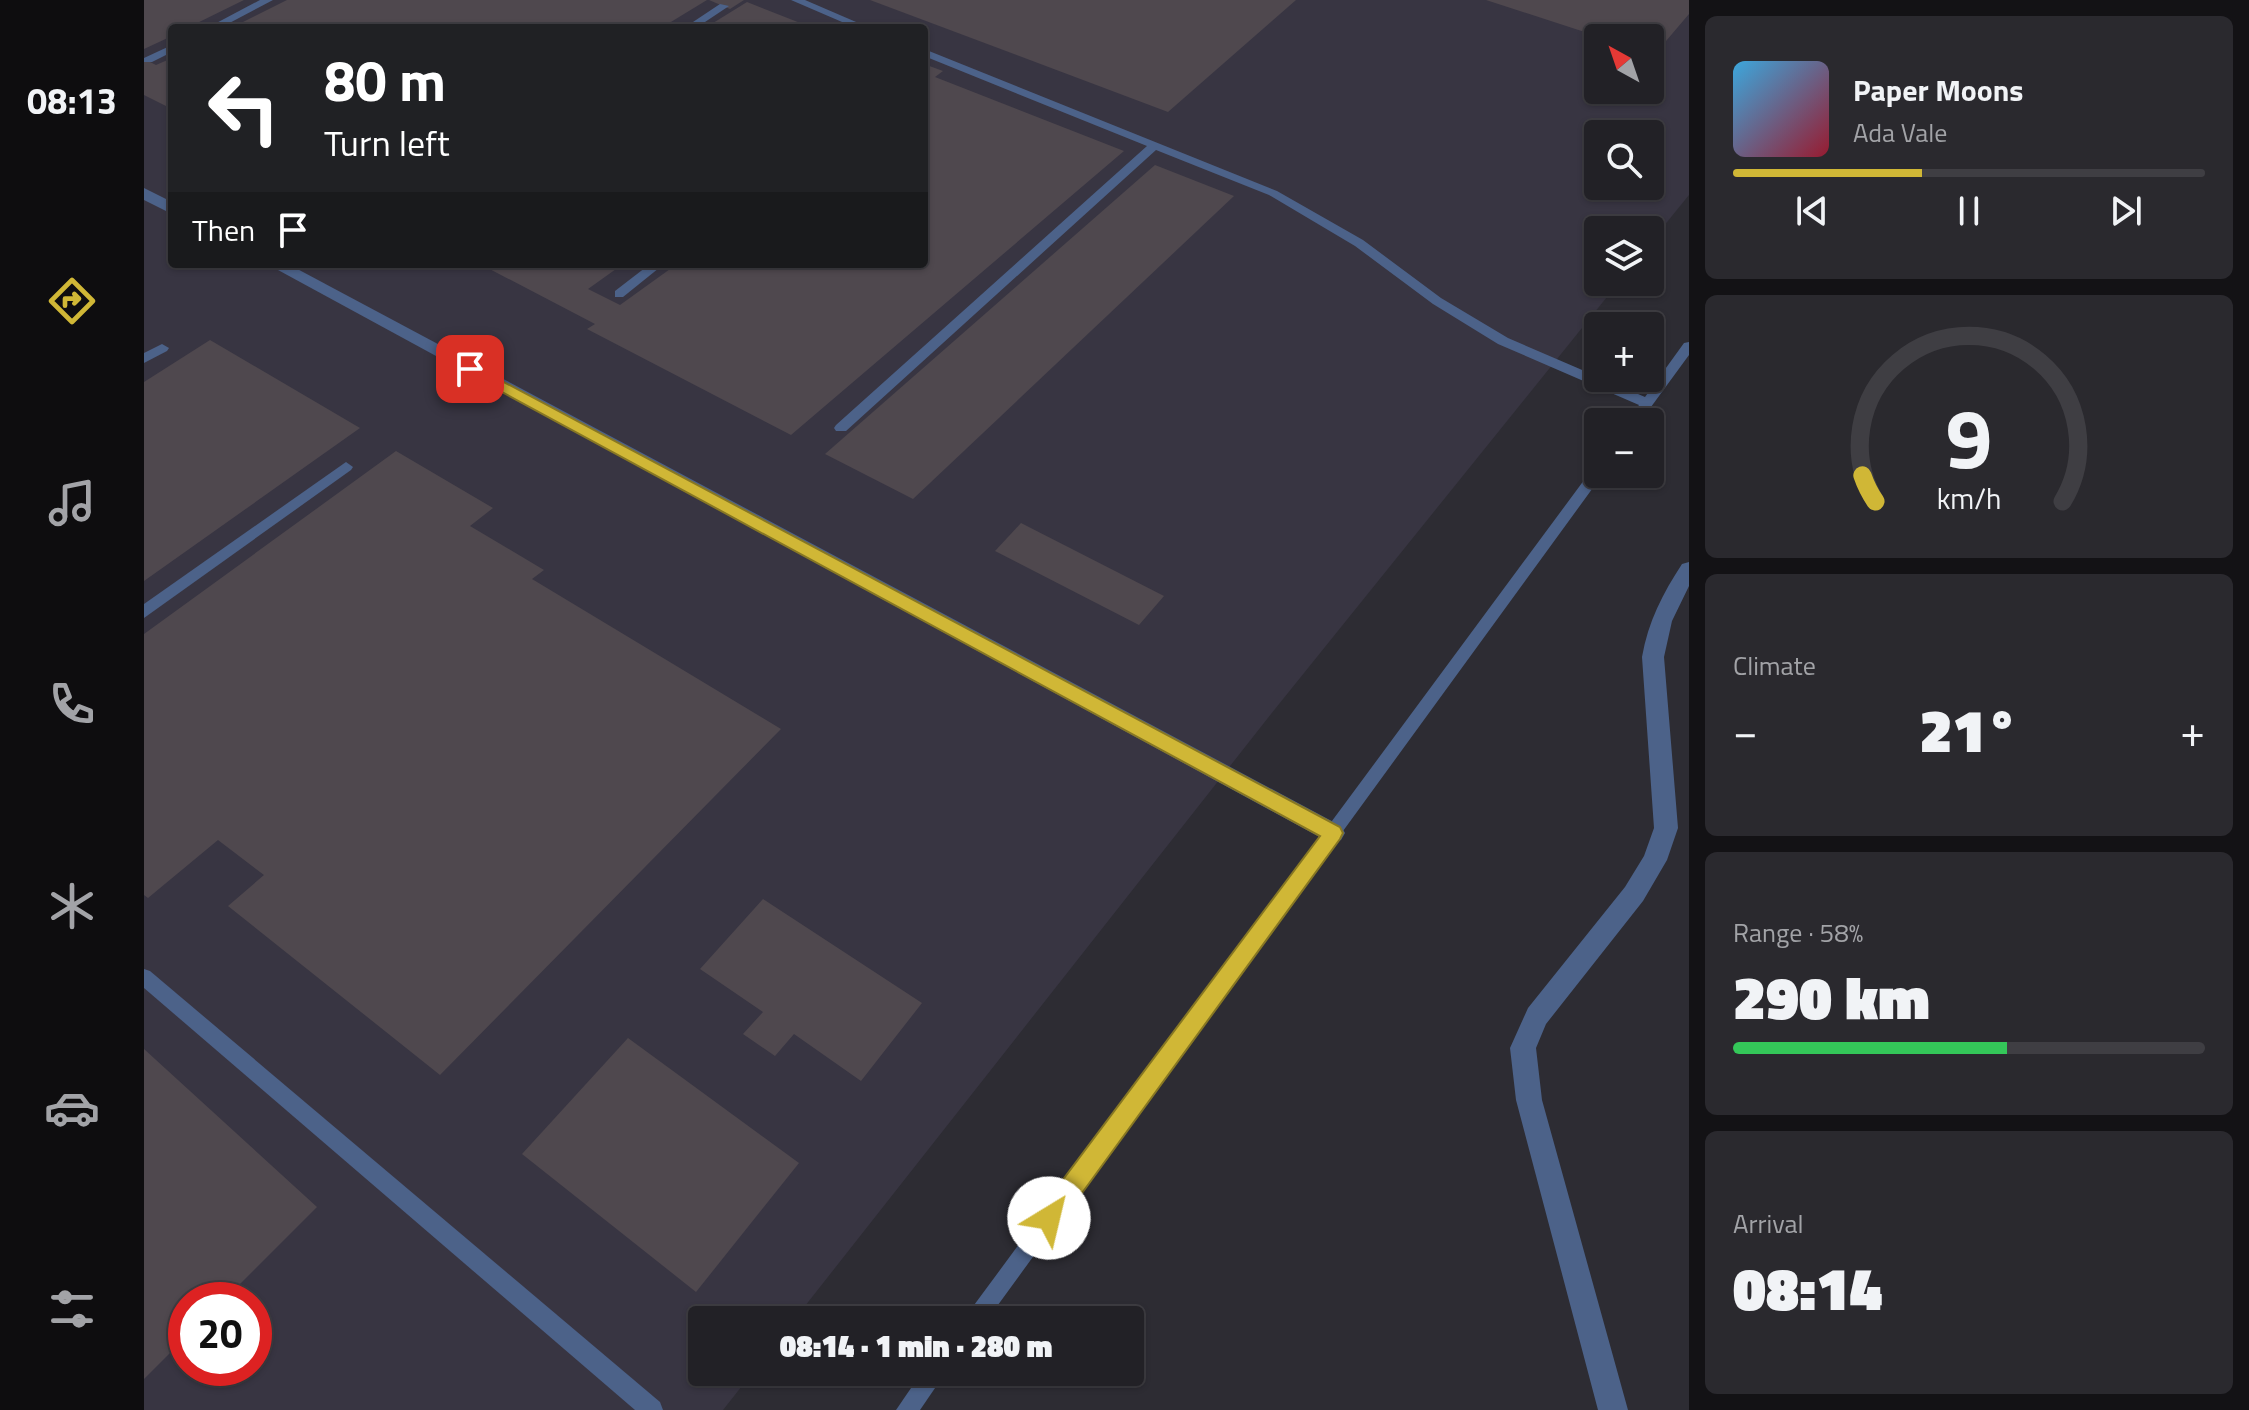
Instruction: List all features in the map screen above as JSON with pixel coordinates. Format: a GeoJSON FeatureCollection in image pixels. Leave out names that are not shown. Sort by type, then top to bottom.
{"type":"FeatureCollection","features":[{"type":"Feature","properties":{"kind":"street"},"geometry":{"type":"LineString","coordinates":[[144,193],[168,207]]}},
{"type":"Feature","properties":{"kind":"street"},"geometry":{"type":"LineString","coordinates":[[282,268],[1333,833]]}},
{"type":"Feature","properties":{"kind":"street"},"geometry":{"type":"LineString","coordinates":[[1613,1410],[1529,1100],[1523,1048],[1537,1016],[1634,894],[1655,860],[1666,828],[1653,657],[1665,606],[1689,569]]}},
{"type":"Feature","properties":{"kind":"lane"},"geometry":{"type":"LineString","coordinates":[[220,24],[268,0]]}},
{"type":"Feature","properties":{"kind":"lane"},"geometry":{"type":"LineString","coordinates":[[796,0],[855,24]]}},
{"type":"Feature","properties":{"kind":"lane"},"geometry":{"type":"LineString","coordinates":[[695,24],[724,6]]}},
{"type":"Feature","properties":{"kind":"lane"},"geometry":{"type":"LineString","coordinates":[[148,60],[168,50]]}},
{"type":"Feature","properties":{"kind":"lane"},"geometry":{"type":"LineString","coordinates":[[928,54],[1273,193],[1359,243],[1437,301],[1503,341],[1647,403]]}},
{"type":"Feature","properties":{"kind":"lane"},"geometry":{"type":"LineString","coordinates":[[928,65],[942,59]]}},
{"type":"Feature","properties":{"kind":"lane"},"geometry":{"type":"LineString","coordinates":[[841,428],[1155,145]]}},
{"type":"Feature","properties":{"kind":"lane"},"geometry":{"type":"LineString","coordinates":[[619,294],[653,268]]}},
{"type":"Feature","properties":{"kind":"lane"},"geometry":{"type":"LineString","coordinates":[[1643,408],[1689,346]]}},
{"type":"Feature","properties":{"kind":"lane"},"geometry":{"type":"LineString","coordinates":[[144,359],[162,348]]}},
{"type":"Feature","properties":{"kind":"lane"},"geometry":{"type":"LineString","coordinates":[[144,612],[346,467]]}},
{"type":"Feature","properties":{"kind":"lane"},"geometry":{"type":"LineString","coordinates":[[984,1306],[1586,488]]}},
{"type":"Feature","properties":{"kind":"lane"},"geometry":{"type":"LineString","coordinates":[[144,977],[652,1410]]}},
{"type":"Feature","properties":{"kind":"lane"},"geometry":{"type":"LineString","coordinates":[[907,1410],[925,1386]]}},
{"type":"Feature","properties":{"kind":"shaded area"},"geometry":{"type":"Polygon","coordinates":[[[144,0],[1689,0],[1689,195],[1664,226],[1664,216],[1584,216],[1584,296],[1608,296],[1595,312],[1584,312],[1584,325],[1271,714],[805,1306],[688,1306],[688,1386],[742,1386],[723,1410],[144,1410],[144,0]]]}},
{"type":"Feature","properties":{"kind":"building"},"geometry":{"type":"Polygon","coordinates":[[[144,0],[244,0],[195,24],[168,24],[168,38],[144,49],[144,0]]]}},
{"type":"Feature","properties":{"kind":"building"},"geometry":{"type":"Polygon","coordinates":[[[287,0],[707,0],[668,24],[239,24],[287,0]]]}},
{"type":"Feature","properties":{"kind":"building"},"geometry":{"type":"Polygon","coordinates":[[[709,0],[744,0],[730,9],[709,0]]]}},
{"type":"Feature","properties":{"kind":"building"},"geometry":{"type":"Polygon","coordinates":[[[870,0],[1296,0],[1168,112],[870,0]]]}},
{"type":"Feature","properties":{"kind":"building"},"geometry":{"type":"Polygon","coordinates":[[[1486,0],[1689,0],[1689,14],[1664,43],[1664,24],[1584,24],[1584,32],[1486,0]]]}},
{"type":"Feature","properties":{"kind":"building"},"geometry":{"type":"Polygon","coordinates":[[[747,2],[803,24],[711,24],[747,2]]]}},
{"type":"Feature","properties":{"kind":"building"},"geometry":{"type":"Polygon","coordinates":[[[144,59],[156,65],[168,60],[168,107],[144,95],[144,59]]]}},
{"type":"Feature","properties":{"kind":"building"},"geometry":{"type":"Polygon","coordinates":[[[928,65],[943,71],[935,77],[1124,151],[791,435],[587,329],[595,324],[488,268],[617,268],[588,289],[620,305],[671,268],[928,268],[928,65]]]}},
{"type":"Feature","properties":{"kind":"building"},"geometry":{"type":"Polygon","coordinates":[[[1155,165],[1234,196],[913,499],[825,454],[1155,165]]]}},
{"type":"Feature","properties":{"kind":"building"},"geometry":{"type":"Polygon","coordinates":[[[210,340],[360,428],[144,581],[144,382],[210,340]]]}},
{"type":"Feature","properties":{"kind":"building"},"geometry":{"type":"Polygon","coordinates":[[[396,451],[493,508],[470,526],[544,570],[532,579],[781,729],[440,1075],[228,906],[264,875],[218,840],[148,898],[144,895],[144,634],[396,451]]]}},
{"type":"Feature","properties":{"kind":"building"},"geometry":{"type":"Polygon","coordinates":[[[1021,523],[1164,596],[1139,625],[995,551],[1021,523]]]}},
{"type":"Feature","properties":{"kind":"building"},"geometry":{"type":"Polygon","coordinates":[[[763,899],[922,1003],[861,1081],[794,1034],[775,1056],[743,1034],[763,1012],[700,969],[763,899]]]}},
{"type":"Feature","properties":{"kind":"building"},"geometry":{"type":"Polygon","coordinates":[[[628,1038],[799,1163],[696,1292],[522,1154],[628,1038]]]}},
{"type":"Feature","properties":{"kind":"building"},"geometry":{"type":"Polygon","coordinates":[[[144,1049],[317,1207],[242,1282],[168,1282],[168,1355],[144,1379],[144,1049]]]}},
{"type":"Feature","properties":{"kind":"route"},"geometry":{"type":"LineString","coordinates":[[470,369],[1333,833],[1049,1218]]}}]}
